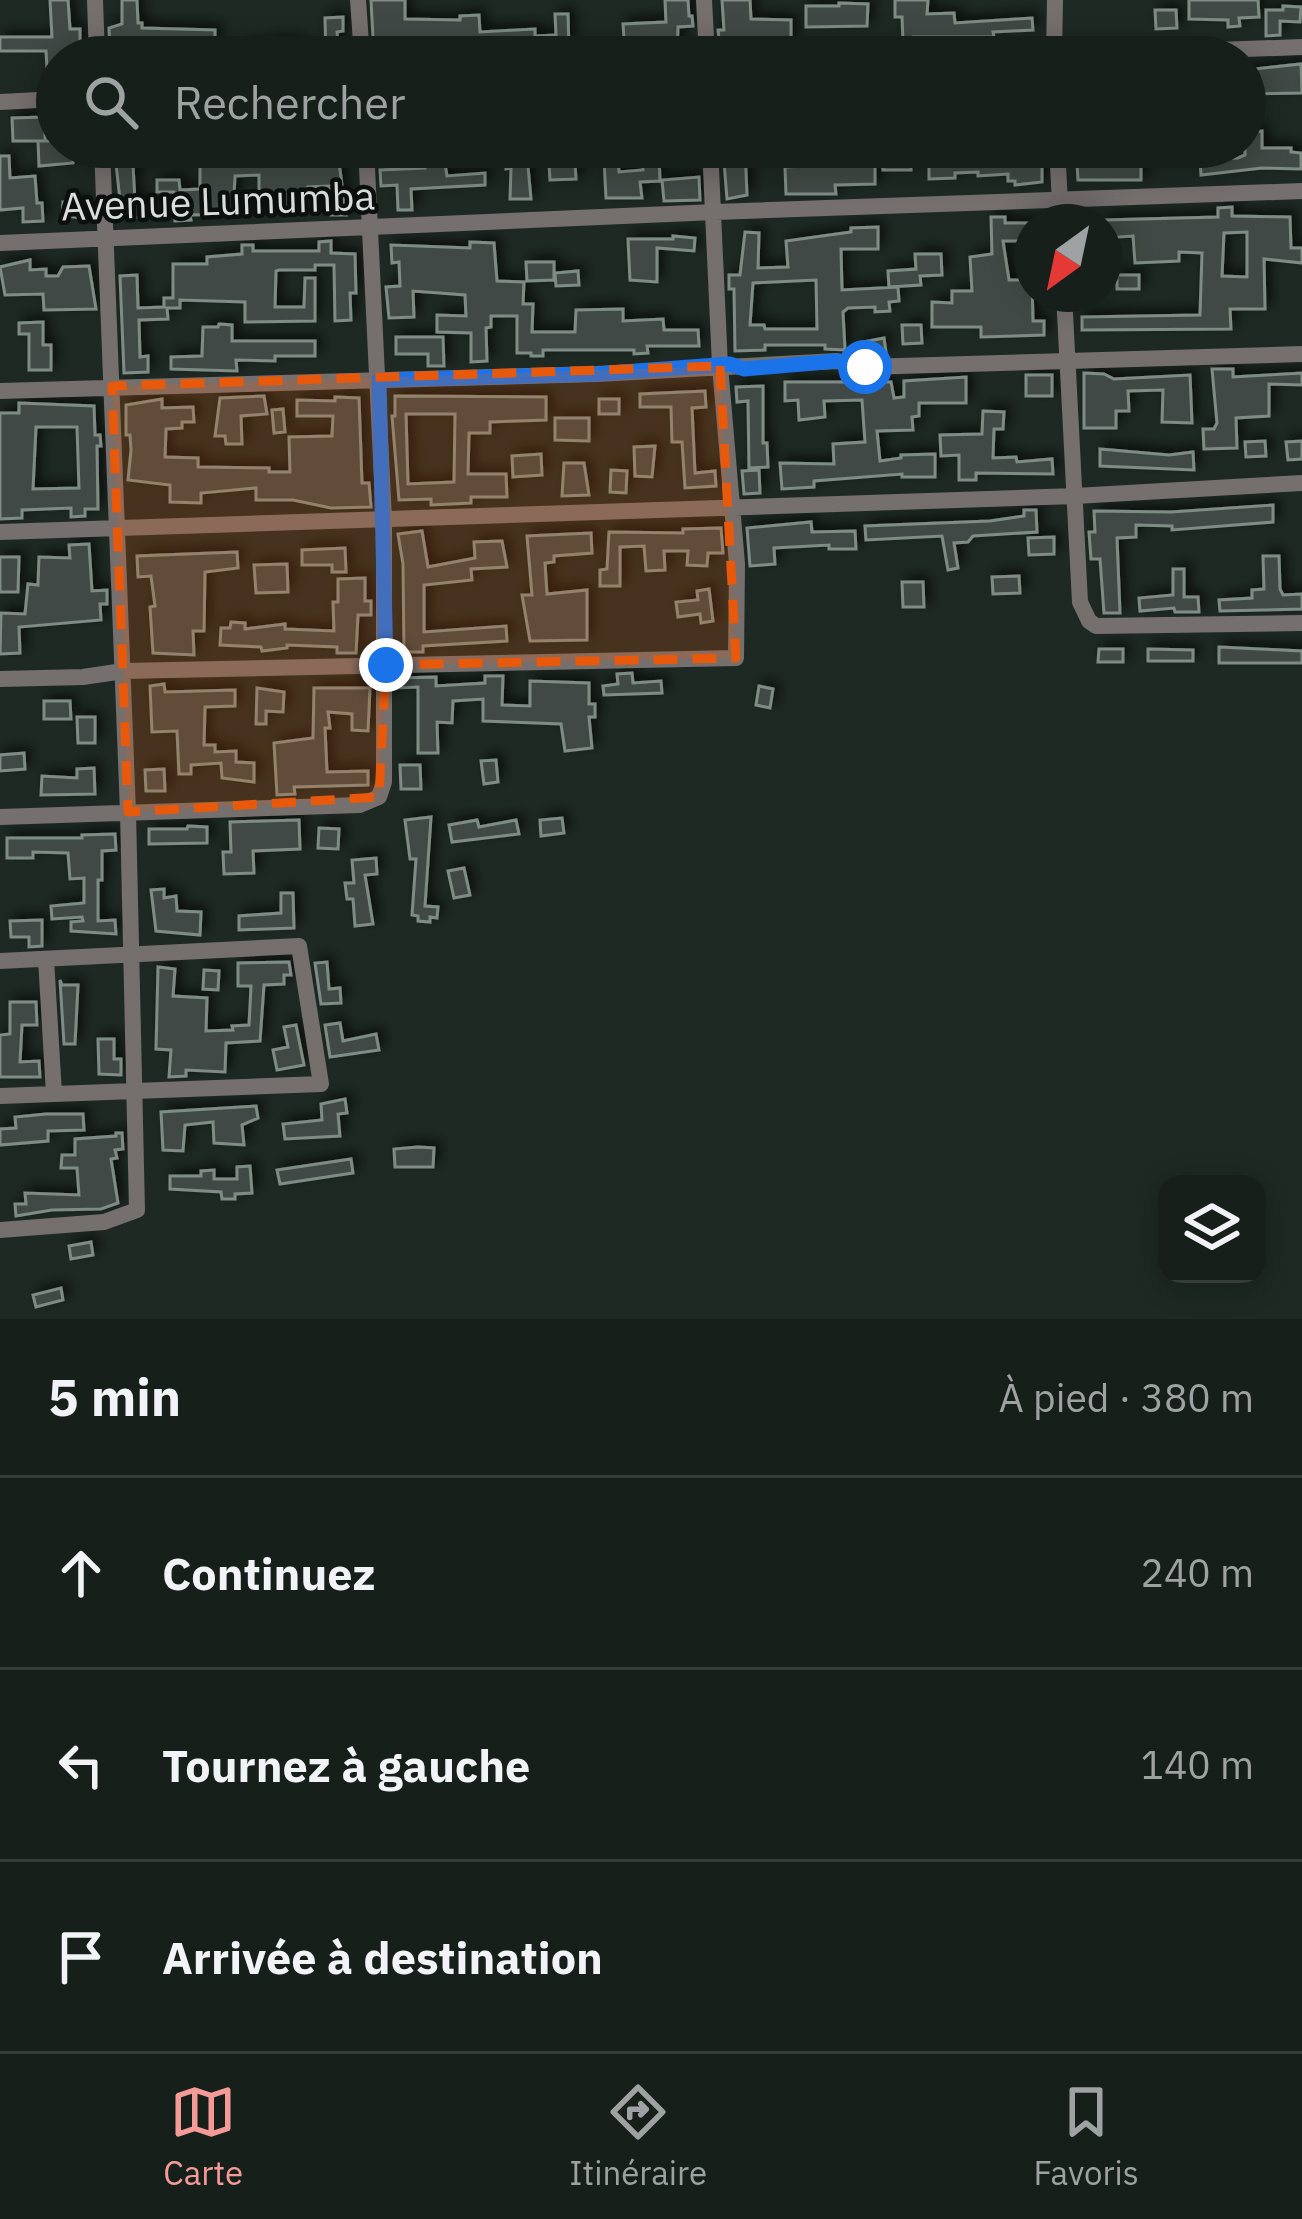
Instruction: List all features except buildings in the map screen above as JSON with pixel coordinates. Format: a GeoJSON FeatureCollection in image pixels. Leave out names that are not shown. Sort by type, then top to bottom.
{"type":"FeatureCollection","features":[{"type":"Feature","properties":{"kind":"street"},"geometry":{"type":"LineString","coordinates":[[95,0],[96,36]]}},
{"type":"Feature","properties":{"kind":"street"},"geometry":{"type":"LineString","coordinates":[[358,0],[361,36]]}},
{"type":"Feature","properties":{"kind":"street"},"geometry":{"type":"LineString","coordinates":[[704,0],[706,36]]}},
{"type":"Feature","properties":{"kind":"street"},"geometry":{"type":"LineString","coordinates":[[1054,0],[1054,36]]}},
{"type":"Feature","properties":{"kind":"street"},"geometry":{"type":"LineString","coordinates":[[1266,48],[1302,47]]}},
{"type":"Feature","properties":{"kind":"street"},"geometry":{"type":"LineString","coordinates":[[0,102],[36,100]]}},
{"type":"Feature","properties":{"kind":"street"},"geometry":{"type":"LineString","coordinates":[[0,1230],[104,1222],[137,1210],[137,1090],[103,168]]}},
{"type":"Feature","properties":{"kind":"street"},"geometry":{"type":"LineString","coordinates":[[0,818],[360,805],[379,797],[384,782],[384,520],[367,168]]}},
{"type":"Feature","properties":{"kind":"street"},"geometry":{"type":"LineString","coordinates":[[0,679],[123,671],[736,658],[737,564],[720,366],[712,168]]}},
{"type":"Feature","properties":{"kind":"street"},"geometry":{"type":"LineString","coordinates":[[1058,168],[1060,204]]}},
{"type":"Feature","properties":{"kind":"street","name":"Avenue Lumumba"},"geometry":{"type":"LineString","coordinates":[[0,244],[1302,191]]}},
{"type":"Feature","properties":{"kind":"street"},"geometry":{"type":"LineString","coordinates":[[1065,312],[1080,602],[1096,626],[1302,622]]}},
{"type":"Feature","properties":{"kind":"street"},"geometry":{"type":"LineString","coordinates":[[0,391],[597,374],[720,366],[744,369],[837,361],[865,367],[1302,354]]}},
{"type":"Feature","properties":{"kind":"street"},"geometry":{"type":"LineString","coordinates":[[0,532],[1075,496],[1302,483]]}},
{"type":"Feature","properties":{"kind":"street"},"geometry":{"type":"LineString","coordinates":[[0,961],[299,946],[321,1084],[0,1096]]}},
{"type":"Feature","properties":{"kind":"street"},"geometry":{"type":"LineString","coordinates":[[46,959],[55,1094]]}},
{"type":"Feature","properties":{"kind":"highlighted area"},"geometry":{"type":"Polygon","coordinates":[[[720,366],[736,658],[386,665],[379,797],[128,812],[112,386],[720,366]]]}},
{"type":"Feature","properties":{"kind":"route"},"geometry":{"type":"LineString","coordinates":[[386,665],[379,380],[597,374],[730,364],[744,369],[837,361],[865,367]]}}]}
